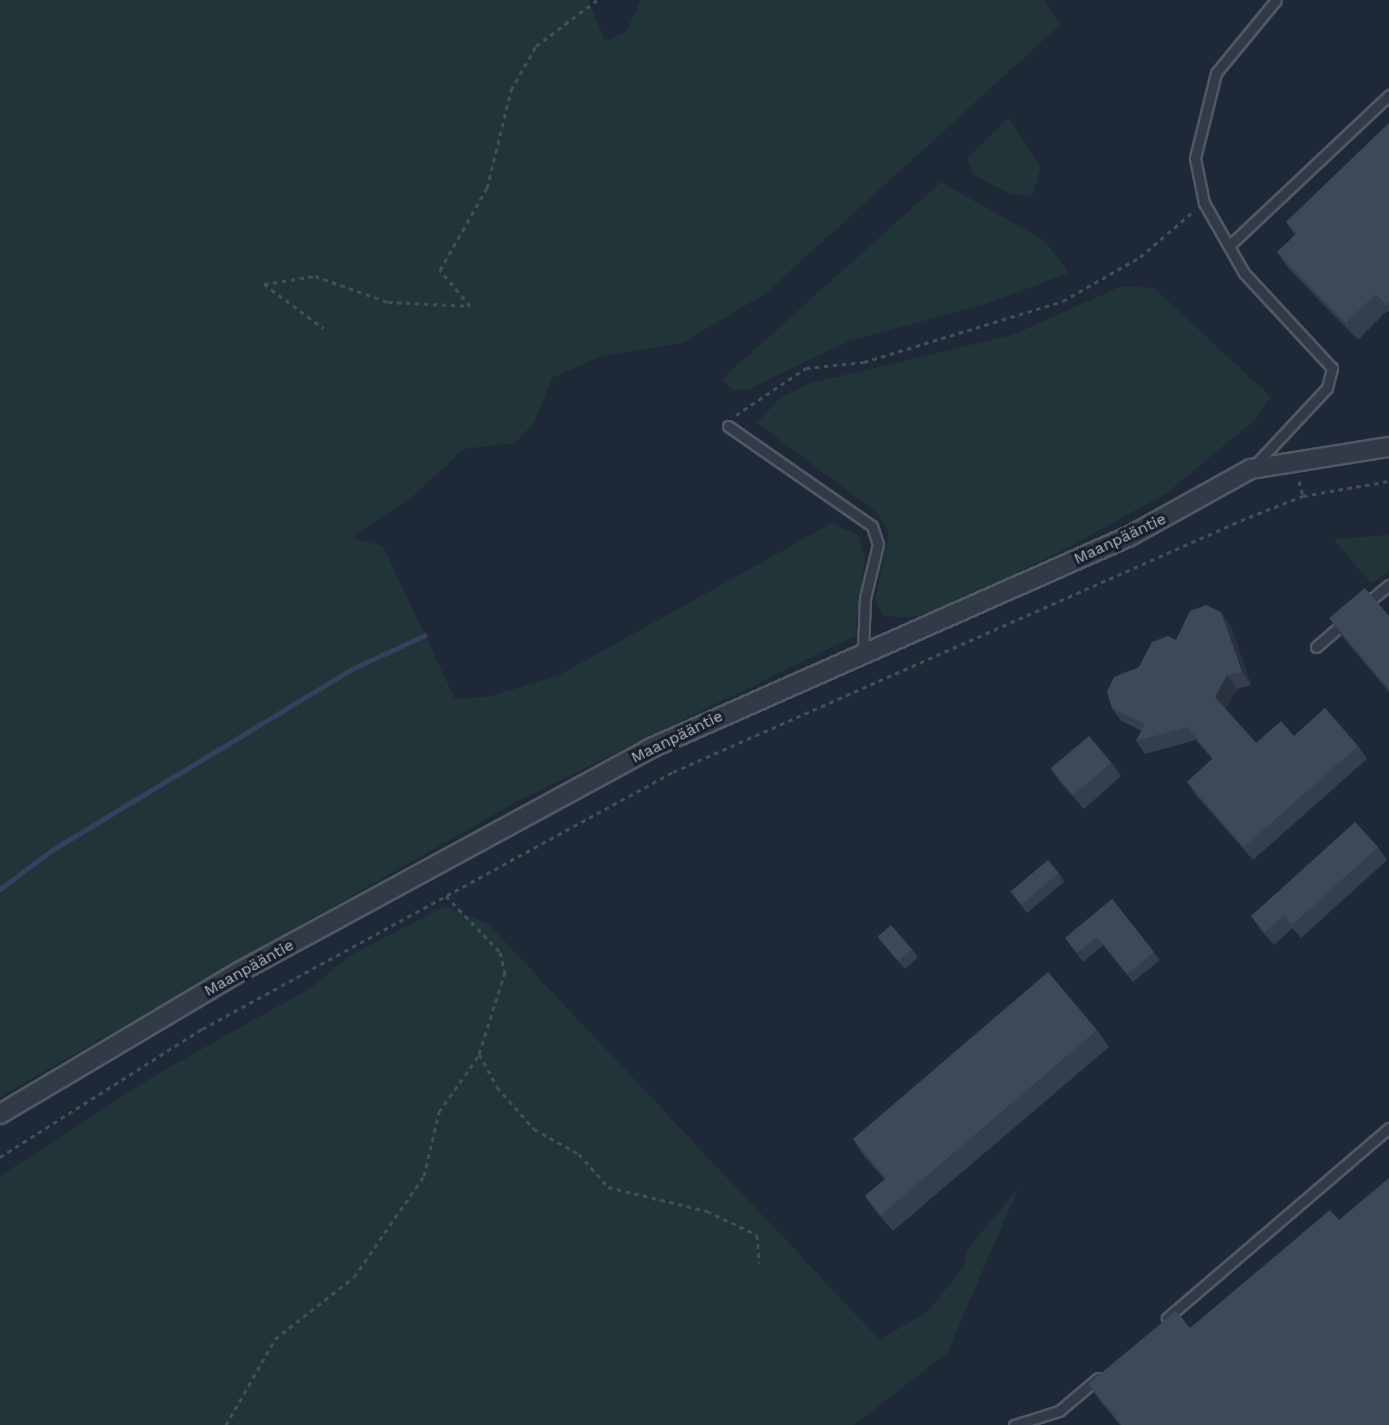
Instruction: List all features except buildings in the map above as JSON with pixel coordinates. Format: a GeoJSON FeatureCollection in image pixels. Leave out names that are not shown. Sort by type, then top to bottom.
{"type":"FeatureCollection","features":[{"type":"Feature","properties":{"kind":"street","name":"Maanpääntie"},"geometry":{"type":"LineString","coordinates":[[0,1114],[239,972],[649,749],[863,650],[1130,536],[1251,469],[1389,447]]}},
{"type":"Feature","properties":{"kind":"lane"},"geometry":{"type":"LineString","coordinates":[[1251,469],[1327,387],[1332,368],[1244,273],[1204,203],[1195,158],[1216,73],[1276,0]]}},
{"type":"Feature","properties":{"kind":"lane"},"geometry":{"type":"LineString","coordinates":[[1230,245],[1389,95]]}},
{"type":"Feature","properties":{"kind":"lane"},"geometry":{"type":"LineString","coordinates":[[728,426],[872,526],[879,544],[865,598],[863,650]]}},
{"type":"Feature","properties":{"kind":"lane"},"geometry":{"type":"LineString","coordinates":[[1316,647],[1389,585]]}},
{"type":"Feature","properties":{"kind":"lane"},"geometry":{"type":"LineString","coordinates":[[1158,1326],[1389,1128]]}},
{"type":"Feature","properties":{"kind":"lane"},"geometry":{"type":"LineString","coordinates":[[1014,1425],[1059,1411],[1104,1372]]}},
{"type":"Feature","properties":{"kind":"path"},"geometry":{"type":"LineString","coordinates":[[322,328],[264,284],[315,276],[388,302],[470,306],[440,270],[486,188],[511,90],[536,46],[597,0]]}},
{"type":"Feature","properties":{"kind":"path"},"geometry":{"type":"LineString","coordinates":[[728,426],[743,406],[806,368],[864,362],[1063,301],[1140,257],[1204,203]]}},
{"type":"Feature","properties":{"kind":"path"},"geometry":{"type":"LineString","coordinates":[[0,1157],[192,1035],[673,771],[1227,527],[1303,496],[1389,481]]}},
{"type":"Feature","properties":{"kind":"path"},"geometry":{"type":"LineString","coordinates":[[226,1425],[275,1339],[354,1276],[424,1176],[439,1112],[479,1054],[505,972],[500,952],[446,896]]}},
{"type":"Feature","properties":{"kind":"path"},"geometry":{"type":"LineString","coordinates":[[479,1054],[497,1087],[534,1129],[579,1154],[608,1187],[707,1211],[757,1235],[759,1263]]}},
{"type":"Feature","properties":{"kind":"green space"},"geometry":{"type":"Polygon","coordinates":[[[0,0],[588,0],[605,41],[626,32],[641,0],[1044,0],[1061,24],[765,294],[682,343],[601,356],[552,378],[534,423],[515,443],[464,449],[413,496],[352,538],[383,546],[455,699],[492,696],[561,674],[832,523],[859,536],[865,558],[855,636],[518,801],[0,1097],[0,0]]]}},
{"type":"Feature","properties":{"kind":"green space"},"geometry":{"type":"Polygon","coordinates":[[[1009,118],[1041,167],[1032,196],[1010,194],[974,175],[967,159],[1009,118]]]}},
{"type":"Feature","properties":{"kind":"green space"},"geometry":{"type":"Polygon","coordinates":[[[941,182],[1045,241],[1069,273],[986,304],[849,341],[749,389],[734,391],[722,379],[941,182]]]}},
{"type":"Feature","properties":{"kind":"green space"},"geometry":{"type":"Polygon","coordinates":[[[1122,286],[1154,288],[1271,397],[1256,419],[1167,493],[1069,547],[968,598],[912,618],[884,616],[875,600],[889,532],[877,513],[757,423],[780,398],[811,383],[1012,335],[1122,286]]]}},
{"type":"Feature","properties":{"kind":"green space"},"geometry":{"type":"Polygon","coordinates":[[[1389,535],[1389,570],[1372,584],[1333,539],[1389,535]]]}},
{"type":"Feature","properties":{"kind":"green space"},"geometry":{"type":"Polygon","coordinates":[[[445,906],[488,924],[880,1340],[929,1310],[965,1265],[966,1251],[1019,1187],[947,1353],[854,1425],[0,1425],[0,1176],[154,1076],[314,986],[349,956],[445,906]]]}},
{"type":"Feature","properties":{"kind":"waterway"},"geometry":{"type":"LineString","coordinates":[[0,889],[52,850],[354,668],[425,635]]}}]}
